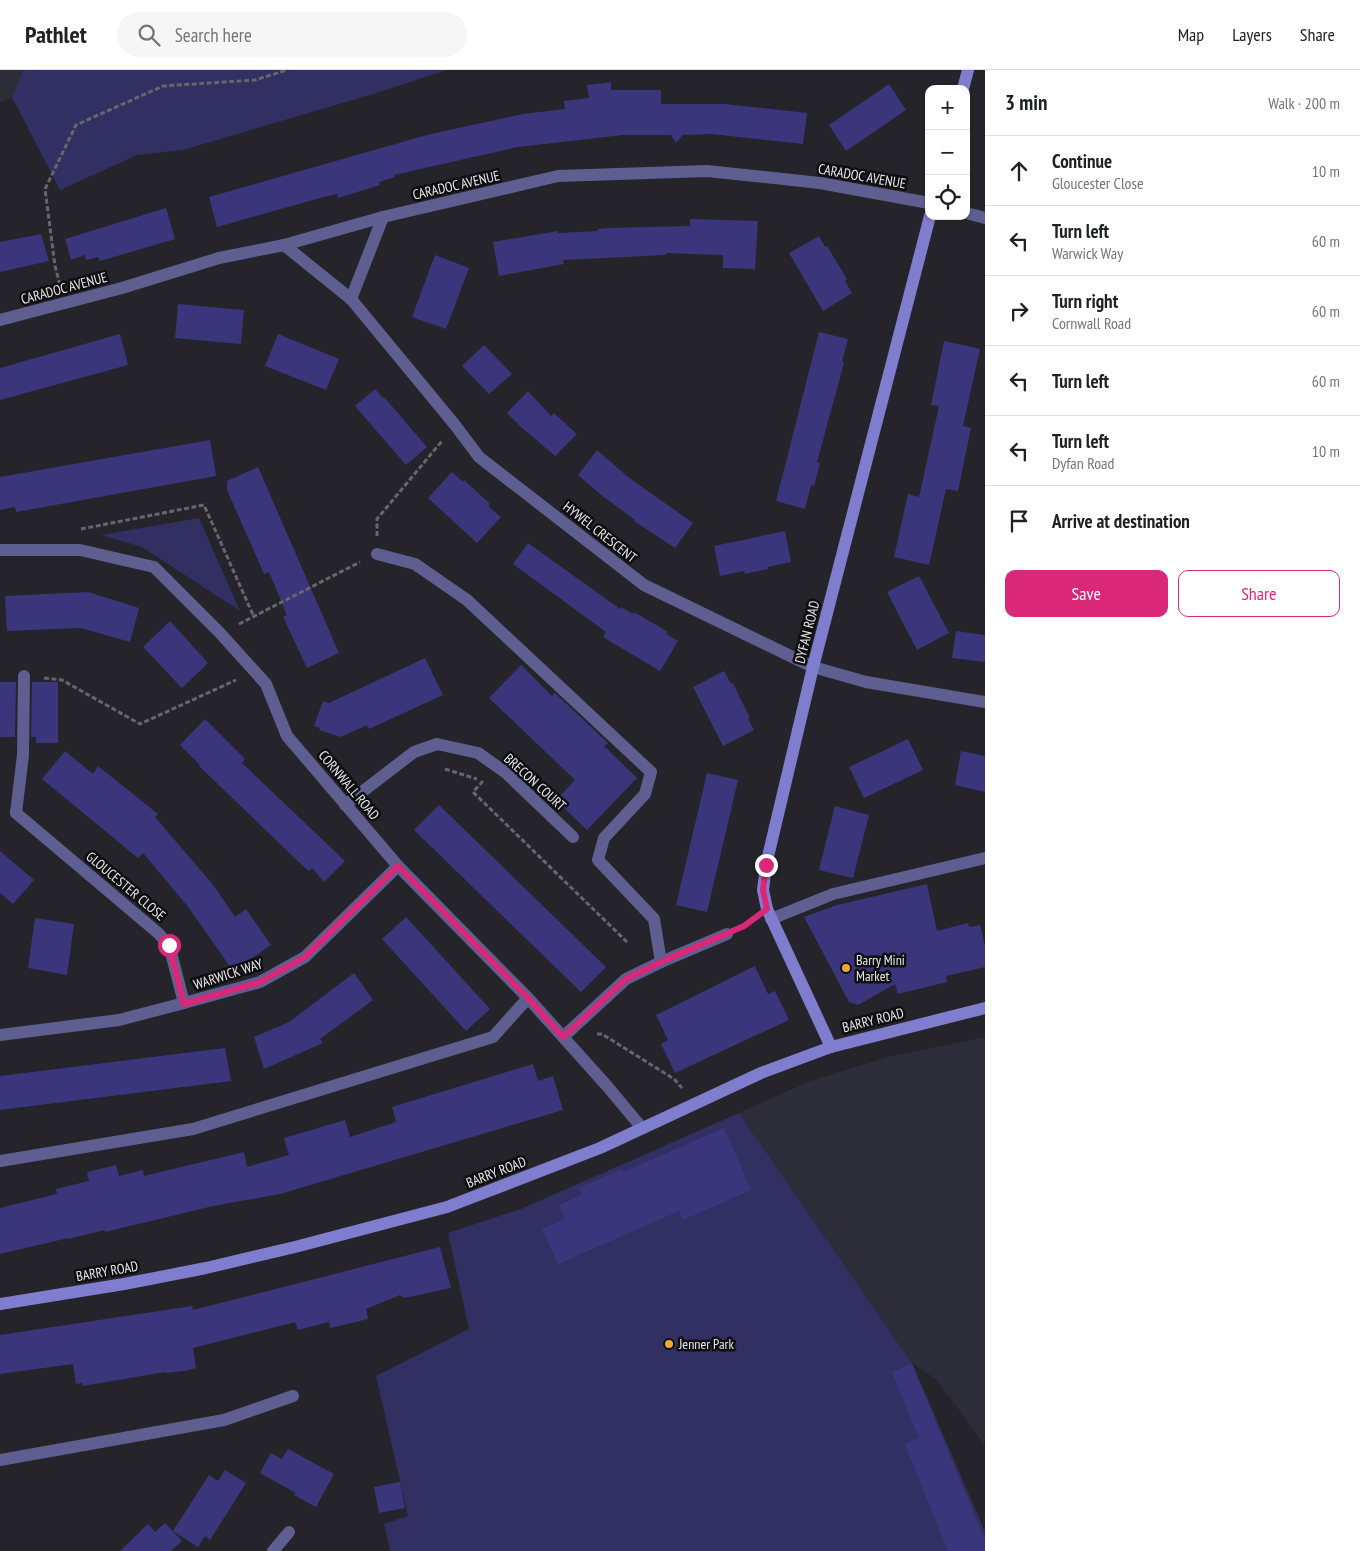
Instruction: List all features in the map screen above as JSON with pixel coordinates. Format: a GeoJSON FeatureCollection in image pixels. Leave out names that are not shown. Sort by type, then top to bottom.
{"type":"FeatureCollection","features":[{"type":"Feature","properties":{"kind":"street"},"geometry":{"type":"LineString","coordinates":[[964,85],[968,70]]}},
{"type":"Feature","properties":{"kind":"street","name":"CARADOC AVENUE"},"geometry":{"type":"LineString","coordinates":[[0,320],[122,288],[219,258],[284,245],[382,218],[558,176],[707,171],[820,183],[925,202]]}},
{"type":"Feature","properties":{"kind":"street"},"geometry":{"type":"LineString","coordinates":[[970,214],[985,218]]}},
{"type":"Feature","properties":{"kind":"street"},"geometry":{"type":"LineString","coordinates":[[351,299],[382,218]]}},
{"type":"Feature","properties":{"kind":"street","name":"DYFAN ROAD"},"geometry":{"type":"LineString","coordinates":[[831,1047],[771,919],[763,890],[766,865],[813,667],[929,220]]}},
{"type":"Feature","properties":{"kind":"street","name":"HYWEL CRESCENT"},"geometry":{"type":"LineString","coordinates":[[284,245],[351,299],[479,457],[644,585],[813,667],[866,682],[985,702]]}},
{"type":"Feature","properties":{"kind":"street","name":"CORNWALL ROAD"},"geometry":{"type":"LineString","coordinates":[[0,550],[80,550],[154,568],[220,634],[266,684],[288,736],[398,866],[528,998],[642,1128]]}},
{"type":"Feature","properties":{"kind":"street"},"geometry":{"type":"LineString","coordinates":[[376,554],[415,564],[467,600],[652,772],[645,794],[604,838],[598,860],[654,919],[661,962]]}},
{"type":"Feature","properties":{"kind":"street","name":"GLOUCESTER CLOSE"},"geometry":{"type":"LineString","coordinates":[[24,676],[22,755],[16,813],[164,939],[169,945],[184,1004]]}},
{"type":"Feature","properties":{"kind":"street","name":"BRECON COURT"},"geometry":{"type":"LineString","coordinates":[[345,805],[414,752],[438,744],[478,753],[505,772],[573,837]]}},
{"type":"Feature","properties":{"kind":"street"},"geometry":{"type":"LineString","coordinates":[[771,919],[833,894],[985,858]]}},
{"type":"Feature","properties":{"kind":"street","name":"WARWICK WAY"},"geometry":{"type":"LineString","coordinates":[[0,1035],[119,1020],[260,982],[305,957],[398,866]]}},
{"type":"Feature","properties":{"kind":"street"},"geometry":{"type":"LineString","coordinates":[[563,1037],[626,979],[727,934]]}},
{"type":"Feature","properties":{"kind":"street"},"geometry":{"type":"LineString","coordinates":[[0,1161],[193,1129],[493,1037],[528,998]]}},
{"type":"Feature","properties":{"kind":"street","name":"BARRY ROAD"},"geometry":{"type":"LineString","coordinates":[[0,1304],[124,1284],[206,1268],[447,1207],[600,1148],[761,1073],[831,1047],[985,1008]]}},
{"type":"Feature","properties":{"kind":"street"},"geometry":{"type":"LineString","coordinates":[[0,1460],[224,1420],[293,1396]]}},
{"type":"Feature","properties":{"kind":"street"},"geometry":{"type":"LineString","coordinates":[[273,1551],[289,1532]]}},
{"type":"Feature","properties":{"kind":"path"},"geometry":{"type":"LineString","coordinates":[[64,303],[55,266],[45,189],[76,125],[162,86],[255,80],[287,70]]}},
{"type":"Feature","properties":{"kind":"path"},"geometry":{"type":"LineString","coordinates":[[220,634],[376,554],[376,519],[455,425]]}},
{"type":"Feature","properties":{"kind":"path"},"geometry":{"type":"LineString","coordinates":[[80,550],[76,530],[204,505],[254,617]]}},
{"type":"Feature","properties":{"kind":"path"},"geometry":{"type":"LineString","coordinates":[[24,676],[62,680],[140,724],[255,671]]}},
{"type":"Feature","properties":{"kind":"path"},"geometry":{"type":"LineString","coordinates":[[414,752],[436,765],[483,781],[473,792],[627,942]]}},
{"type":"Feature","properties":{"kind":"path"},"geometry":{"type":"LineString","coordinates":[[580,1021],[590,1032],[602,1034],[674,1079],[696,1103]]}},
{"type":"Feature","properties":{"kind":"shaded area"},"geometry":{"type":"Polygon","coordinates":[[[0,70],[23,70],[12,97],[0,103],[0,70]]]}},
{"type":"Feature","properties":{"kind":"shaded area"},"geometry":{"type":"Polygon","coordinates":[[[23,70],[447,70],[370,95],[183,150],[137,155],[60,190],[12,97],[23,70]]]}},
{"type":"Feature","properties":{"kind":"shaded area"},"geometry":{"type":"Polygon","coordinates":[[[199,518],[240,611],[142,547],[101,535],[199,518]]]}},
{"type":"Feature","properties":{"kind":"shaded area"},"geometry":{"type":"Polygon","coordinates":[[[985,1037],[985,1445],[936,1379],[912,1363],[739,1113],[807,1082],[888,1057],[985,1037]]]}},
{"type":"Feature","properties":{"kind":"shaded area","name":"Jenner Park"},"geometry":{"type":"Polygon","coordinates":[[[739,1113],[912,1363],[985,1532],[985,1551],[390,1551],[384,1524],[408,1516],[376,1376],[469,1329],[448,1233],[521,1209],[739,1113]]]}},
{"type":"Feature","properties":{"kind":"building"},"geometry":{"type":"Polygon","coordinates":[[[611,82],[611,90],[661,90],[661,104],[725,104],[807,113],[803,144],[711,134],[683,135],[676,143],[671,135],[623,135],[518,147],[394,175],[395,177],[379,182],[380,185],[338,198],[337,194],[320,198],[217,227],[209,197],[427,135],[523,114],[565,109],[564,101],[589,98],[587,85],[611,82]]]}},
{"type":"Feature","properties":{"kind":"building"},"geometry":{"type":"Polygon","coordinates":[[[889,84],[906,110],[846,151],[829,125],[889,84]]]}},
{"type":"Feature","properties":{"kind":"building"},"geometry":{"type":"Polygon","coordinates":[[[166,208],[175,239],[100,261],[98,257],[86,260],[85,255],[71,260],[65,239],[166,208]]]}},
{"type":"Feature","properties":{"kind":"building"},"geometry":{"type":"Polygon","coordinates":[[[690,219],[758,221],[755,269],[723,268],[723,255],[666,253],[666,255],[563,260],[564,264],[499,276],[493,242],[558,231],[558,233],[598,231],[598,229],[608,228],[690,226],[690,219]]]}},
{"type":"Feature","properties":{"kind":"building"},"geometry":{"type":"Polygon","coordinates":[[[41,234],[49,261],[0,272],[0,242],[41,234]]]}},
{"type":"Feature","properties":{"kind":"building"},"geometry":{"type":"Polygon","coordinates":[[[819,236],[847,279],[845,281],[852,293],[823,311],[789,253],[819,236]]]}},
{"type":"Feature","properties":{"kind":"building"},"geometry":{"type":"Polygon","coordinates":[[[435,255],[469,268],[446,329],[412,317],[435,255]]]}},
{"type":"Feature","properties":{"kind":"building"},"geometry":{"type":"Polygon","coordinates":[[[178,304],[244,310],[241,344],[175,338],[178,304]]]}},
{"type":"Feature","properties":{"kind":"building"},"geometry":{"type":"Polygon","coordinates":[[[819,332],[848,339],[842,362],[844,363],[817,462],[820,463],[814,486],[811,485],[805,509],[776,501],[819,332]]]}},
{"type":"Feature","properties":{"kind":"building"},"geometry":{"type":"Polygon","coordinates":[[[120,334],[128,365],[0,400],[0,368],[120,334]]]}},
{"type":"Feature","properties":{"kind":"building"},"geometry":{"type":"Polygon","coordinates":[[[278,334],[339,359],[326,390],[265,366],[278,334]]]}},
{"type":"Feature","properties":{"kind":"building"},"geometry":{"type":"Polygon","coordinates":[[[944,341],[980,349],[963,426],[971,428],[958,491],[946,489],[929,565],[894,557],[908,494],[919,497],[939,406],[931,405],[944,341]]]}},
{"type":"Feature","properties":{"kind":"building"},"geometry":{"type":"Polygon","coordinates":[[[484,345],[512,374],[489,394],[462,366],[484,345]]]}},
{"type":"Feature","properties":{"kind":"building"},"geometry":{"type":"Polygon","coordinates":[[[375,389],[427,447],[406,465],[355,406],[375,389]]]}},
{"type":"Feature","properties":{"kind":"building"},"geometry":{"type":"Polygon","coordinates":[[[528,391],[551,416],[554,413],[577,434],[555,456],[507,413],[528,391]]]}},
{"type":"Feature","properties":{"kind":"building"},"geometry":{"type":"Polygon","coordinates":[[[210,440],[216,476],[16,512],[15,507],[0,510],[0,477],[210,440]]]}},
{"type":"Feature","properties":{"kind":"building"},"geometry":{"type":"Polygon","coordinates":[[[597,450],[628,477],[693,523],[675,548],[634,521],[578,475],[597,450]]]}},
{"type":"Feature","properties":{"kind":"building"},"geometry":{"type":"Polygon","coordinates":[[[258,467],[339,653],[307,668],[283,617],[287,615],[269,572],[264,574],[227,490],[227,481],[258,467]]]}},
{"type":"Feature","properties":{"kind":"building"},"geometry":{"type":"Polygon","coordinates":[[[452,472],[463,482],[464,480],[501,517],[477,543],[428,498],[452,472]]]}},
{"type":"Feature","properties":{"kind":"building"},"geometry":{"type":"Polygon","coordinates":[[[785,531],[791,562],[745,574],[744,571],[720,576],[714,546],[785,531]]]}},
{"type":"Feature","properties":{"kind":"building"},"geometry":{"type":"Polygon","coordinates":[[[528,543],[620,609],[621,607],[633,614],[634,612],[668,632],[666,634],[678,641],[660,671],[603,637],[606,632],[513,564],[528,543]]]}},
{"type":"Feature","properties":{"kind":"building"},"geometry":{"type":"Polygon","coordinates":[[[919,576],[949,633],[917,650],[887,592],[919,576]]]}},
{"type":"Feature","properties":{"kind":"building"},"geometry":{"type":"Polygon","coordinates":[[[88,592],[139,608],[130,642],[81,628],[7,631],[5,596],[88,592]]]}},
{"type":"Feature","properties":{"kind":"building"},"geometry":{"type":"Polygon","coordinates":[[[170,621],[208,663],[182,688],[143,647],[170,621]]]}},
{"type":"Feature","properties":{"kind":"building"},"geometry":{"type":"Polygon","coordinates":[[[956,631],[985,635],[985,662],[952,658],[956,631]]]}},
{"type":"Feature","properties":{"kind":"building"},"geometry":{"type":"Polygon","coordinates":[[[425,658],[443,695],[369,729],[367,725],[341,737],[319,730],[320,728],[314,726],[323,701],[329,703],[425,658]]]}},
{"type":"Feature","properties":{"kind":"building"},"geometry":{"type":"Polygon","coordinates":[[[521,665],[552,696],[555,693],[608,743],[604,746],[637,778],[587,830],[556,800],[575,780],[489,698],[521,665]]]}},
{"type":"Feature","properties":{"kind":"building"},"geometry":{"type":"Polygon","coordinates":[[[724,671],[731,684],[733,683],[754,730],[723,746],[693,687],[724,671]]]}},
{"type":"Feature","properties":{"kind":"building"},"geometry":{"type":"Polygon","coordinates":[[[0,682],[16,682],[15,737],[0,737],[0,682]]]}},
{"type":"Feature","properties":{"kind":"building"},"geometry":{"type":"Polygon","coordinates":[[[32,682],[58,682],[58,743],[36,743],[36,737],[31,737],[32,682]]]}},
{"type":"Feature","properties":{"kind":"building"},"geometry":{"type":"Polygon","coordinates":[[[205,719],[245,759],[242,763],[345,861],[324,882],[312,868],[309,871],[303,866],[199,766],[180,745],[205,719]]]}},
{"type":"Feature","properties":{"kind":"building"},"geometry":{"type":"Polygon","coordinates":[[[908,739],[923,770],[864,798],[849,767],[908,739]]]}},
{"type":"Feature","properties":{"kind":"building"},"geometry":{"type":"Polygon","coordinates":[[[65,751],[93,774],[98,766],[158,814],[155,817],[214,886],[235,917],[246,909],[271,945],[233,971],[189,908],[143,853],[138,858],[42,779],[65,751]]]}},
{"type":"Feature","properties":{"kind":"building"},"geometry":{"type":"Polygon","coordinates":[[[961,751],[985,756],[985,792],[955,785],[961,751]]]}},
{"type":"Feature","properties":{"kind":"building"},"geometry":{"type":"Polygon","coordinates":[[[707,773],[738,780],[707,912],[676,905],[707,773]]]}},
{"type":"Feature","properties":{"kind":"building"},"geometry":{"type":"Polygon","coordinates":[[[439,805],[606,967],[581,992],[414,830],[439,805]]]}},
{"type":"Feature","properties":{"kind":"building"},"geometry":{"type":"Polygon","coordinates":[[[835,806],[869,815],[853,878],[819,870],[835,806]]]}},
{"type":"Feature","properties":{"kind":"building"},"geometry":{"type":"Polygon","coordinates":[[[0,851],[34,880],[13,904],[0,893],[0,851]]]}},
{"type":"Feature","properties":{"kind":"building"},"geometry":{"type":"Polygon","coordinates":[[[927,884],[937,931],[968,923],[969,927],[980,925],[985,946],[985,967],[946,976],[947,982],[898,994],[895,984],[858,1005],[849,1002],[804,917],[837,905],[927,884]]]}},
{"type":"Feature","properties":{"kind":"building"},"geometry":{"type":"Polygon","coordinates":[[[406,917],[490,1009],[466,1031],[382,939],[406,917]]]}},
{"type":"Feature","properties":{"kind":"building"},"geometry":{"type":"Polygon","coordinates":[[[35,918],[74,924],[67,975],[28,968],[35,918]]]}},
{"type":"Feature","properties":{"kind":"building"},"geometry":{"type":"Polygon","coordinates":[[[755,966],[768,994],[775,991],[789,1020],[675,1073],[661,1044],[668,1040],[656,1015],[755,966]]]}},
{"type":"Feature","properties":{"kind":"building"},"geometry":{"type":"Polygon","coordinates":[[[354,973],[373,1000],[320,1039],[323,1043],[264,1069],[254,1037],[289,1022],[354,973]]]}},
{"type":"Feature","properties":{"kind":"building"},"geometry":{"type":"Polygon","coordinates":[[[225,1048],[231,1081],[0,1110],[0,1076],[225,1048]]]}},
{"type":"Feature","properties":{"kind":"building"},"geometry":{"type":"Polygon","coordinates":[[[533,1064],[538,1081],[553,1076],[563,1110],[280,1194],[213,1206],[105,1232],[105,1230],[0,1254],[0,1208],[57,1194],[56,1189],[89,1181],[87,1172],[116,1165],[119,1176],[143,1170],[144,1176],[244,1152],[247,1167],[289,1155],[284,1138],[345,1120],[350,1137],[396,1122],[392,1107],[533,1064]]]}},
{"type":"Feature","properties":{"kind":"building"},"geometry":{"type":"Polygon","coordinates":[[[724,1128],[751,1190],[683,1220],[679,1211],[558,1264],[542,1229],[565,1219],[559,1205],[582,1195],[579,1188],[622,1169],[623,1172],[724,1128]]]}},
{"type":"Feature","properties":{"kind":"building"},"geometry":{"type":"Polygon","coordinates":[[[440,1247],[451,1288],[404,1298],[400,1295],[366,1309],[368,1319],[330,1328],[329,1322],[298,1330],[295,1322],[193,1348],[196,1368],[184,1371],[165,1372],[83,1386],[82,1383],[76,1384],[73,1364],[0,1374],[0,1335],[192,1306],[193,1310],[440,1247]]]}},
{"type":"Feature","properties":{"kind":"building"},"geometry":{"type":"Polygon","coordinates":[[[912,1364],[985,1541],[985,1551],[948,1551],[905,1444],[919,1438],[892,1372],[912,1364]]]}},
{"type":"Feature","properties":{"kind":"building"},"geometry":{"type":"Polygon","coordinates":[[[288,1449],[334,1474],[316,1507],[294,1495],[296,1493],[260,1473],[271,1453],[282,1459],[288,1449]]]}},
{"type":"Feature","properties":{"kind":"building"},"geometry":{"type":"Polygon","coordinates":[[[225,1470],[246,1483],[210,1540],[205,1536],[198,1547],[173,1531],[209,1475],[218,1481],[225,1470]]]}},
{"type":"Feature","properties":{"kind":"building"},"geometry":{"type":"Polygon","coordinates":[[[400,1482],[405,1508],[379,1513],[374,1487],[400,1482]]]}},
{"type":"Feature","properties":{"kind":"building"},"geometry":{"type":"Polygon","coordinates":[[[165,1523],[182,1541],[173,1551],[120,1551],[148,1524],[155,1532],[165,1523]]]}},
{"type":"Feature","properties":{"kind":"place","name":"Barry Mini Market"},"geometry":{"type":"Point","coordinates":[846,968]}},
{"type":"Feature","properties":{"kind":"place","name":"Jenner Park"},"geometry":{"type":"Point","coordinates":[669,1344]}},
{"type":"Feature","properties":{"kind":"route"},"geometry":{"type":"LineString","coordinates":[[169,945],[184,1004],[260,982],[305,957],[398,866],[528,998],[563,1037],[626,979],[744,926],[767,909],[763,890],[766,865]]}}]}
